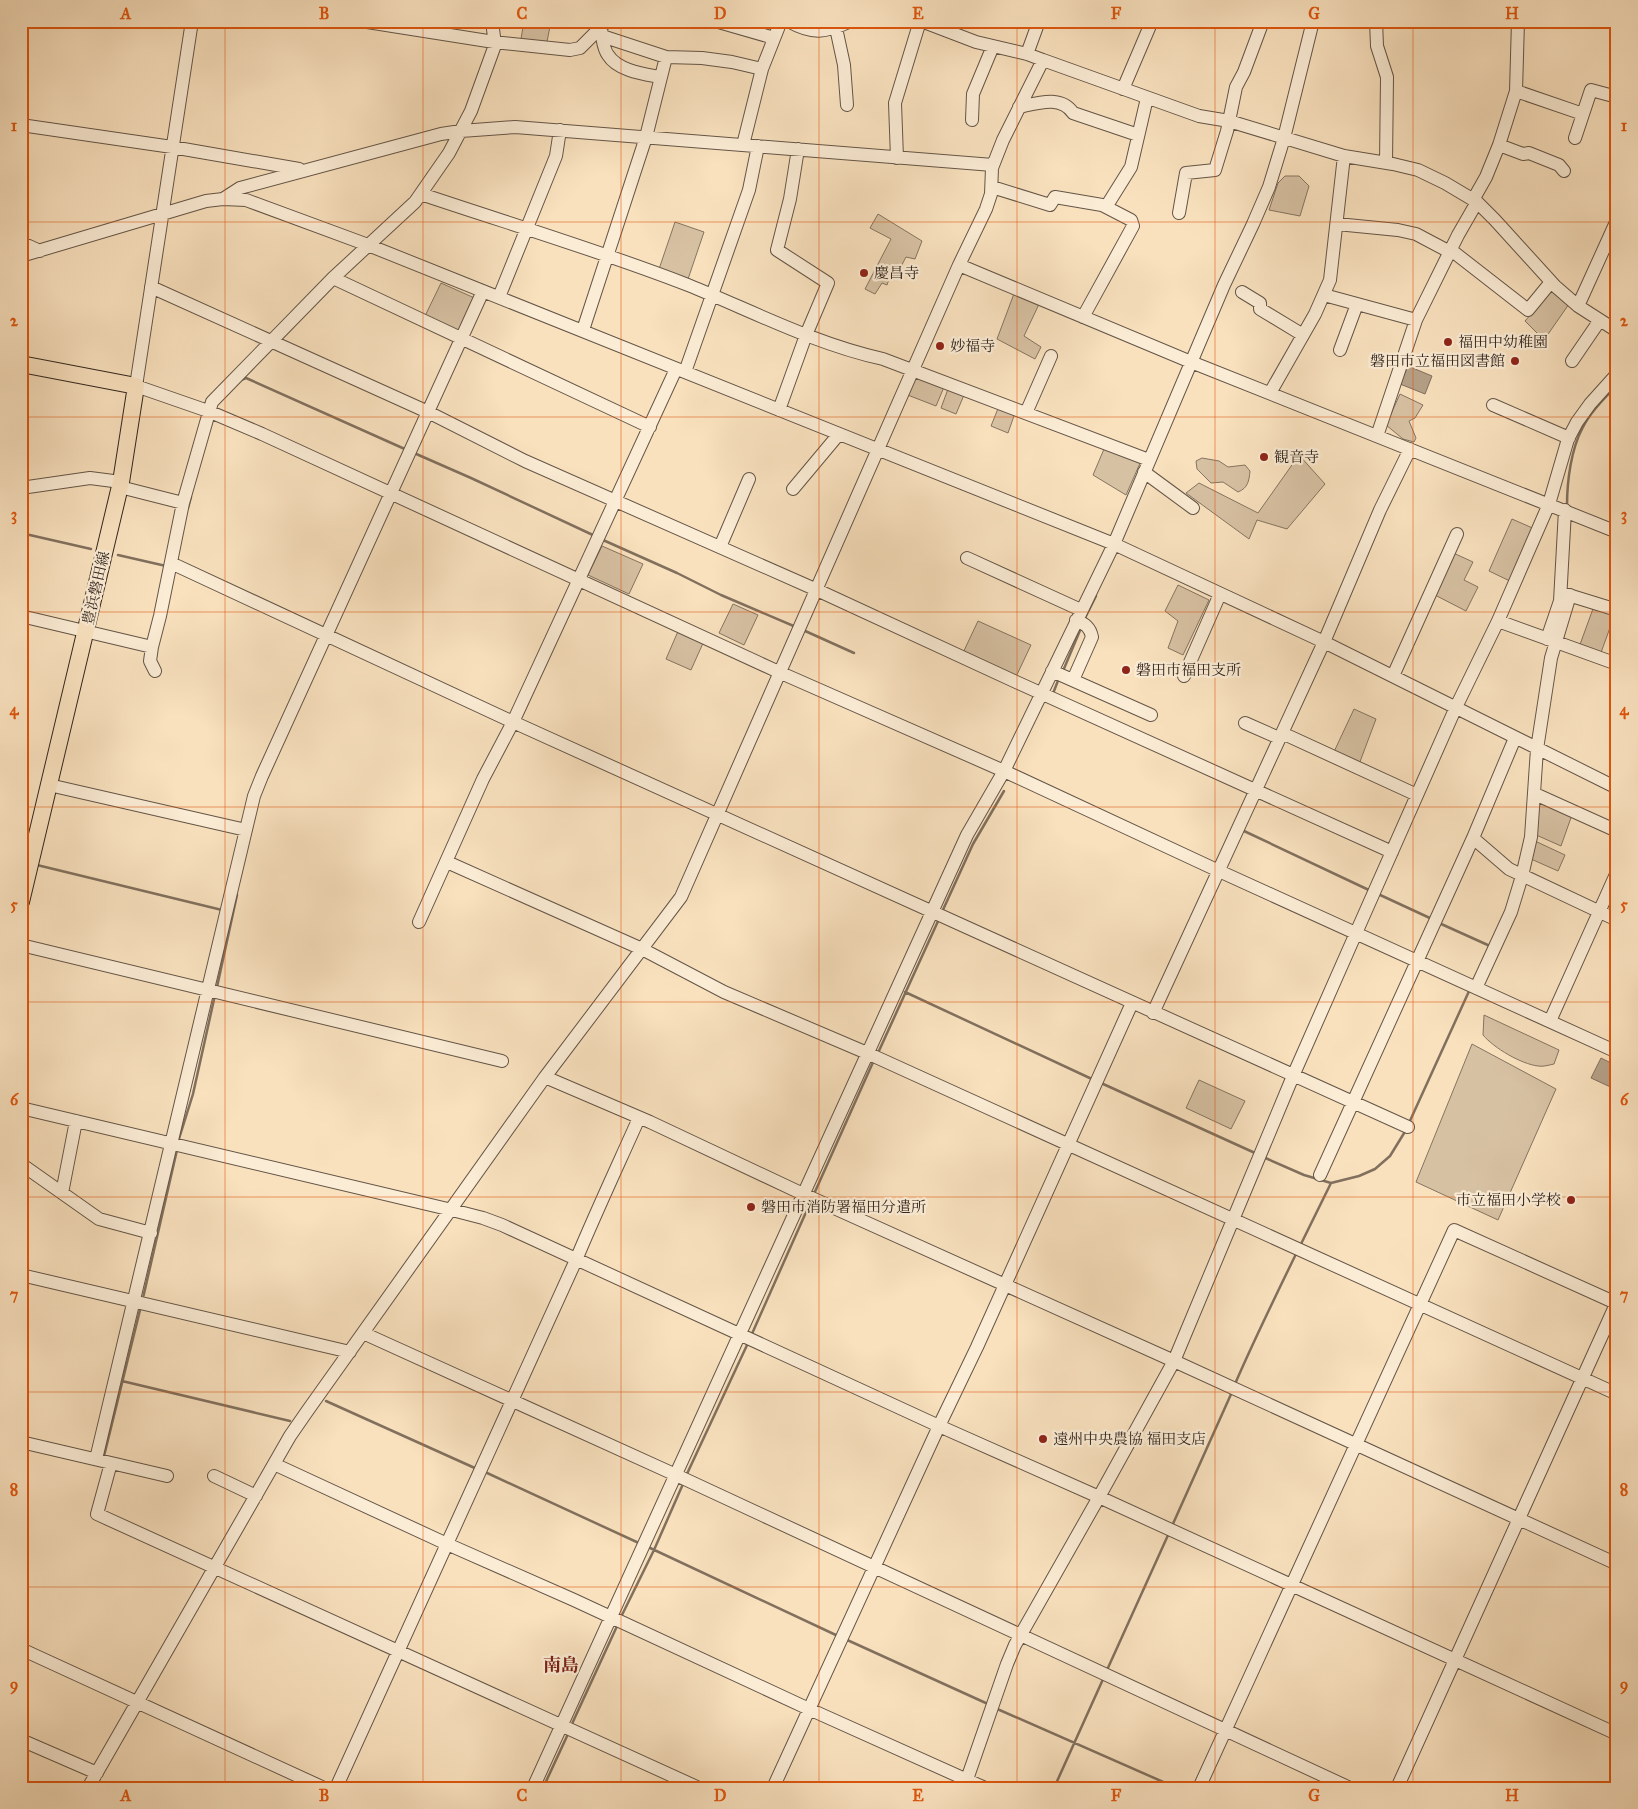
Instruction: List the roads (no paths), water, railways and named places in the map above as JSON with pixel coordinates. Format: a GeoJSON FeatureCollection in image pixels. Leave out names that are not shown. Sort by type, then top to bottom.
{"type":"FeatureCollection","features":[{"type":"Feature","properties":{"kind":"main road"},"geometry":{"type":"LineString","coordinates":[[21,364],[136,386]]}},
{"type":"Feature","properties":{"kind":"main road","name":"豊浜磐田線"},"geometry":{"type":"LineString","coordinates":[[21,902],[120,484],[136,386]]}},
{"type":"Feature","properties":{"kind":"street"},"geometry":{"type":"LineString","coordinates":[[192,21],[136,386],[208,411],[781,673],[1004,771],[1617,1052]]}},
{"type":"Feature","properties":{"kind":"street"},"geometry":{"type":"LineString","coordinates":[[362,21],[494,42],[570,50],[580,48],[602,26]]}},
{"type":"Feature","properties":{"kind":"street"},"geometry":{"type":"LineString","coordinates":[[155,672],[150,661],[152,647],[183,503],[212,402],[333,278],[422,194],[462,131],[471,111],[495,45],[492,21]]}},
{"type":"Feature","properties":{"kind":"street"},"geometry":{"type":"LineString","coordinates":[[715,21],[774,38]]}},
{"type":"Feature","properties":{"kind":"street"},"geometry":{"type":"LineString","coordinates":[[743,145],[762,69],[781,21]]}},
{"type":"Feature","properties":{"kind":"street"},"geometry":{"type":"LineString","coordinates":[[788,21],[812,32],[823,32],[850,21]]}},
{"type":"Feature","properties":{"kind":"street"},"geometry":{"type":"LineString","coordinates":[[897,158],[895,103],[920,21],[948,33],[1027,54],[1200,116],[1229,121],[1344,156],[1418,170],[1475,201],[1495,220],[1551,282],[1578,306],[1617,331]]}},
{"type":"Feature","properties":{"kind":"street"},"geometry":{"type":"LineString","coordinates":[[1027,54],[1039,21]]}},
{"type":"Feature","properties":{"kind":"street"},"geometry":{"type":"LineString","coordinates":[[1123,89],[1152,21]]}},
{"type":"Feature","properties":{"kind":"street"},"geometry":{"type":"LineString","coordinates":[[1179,213],[1186,173],[1215,170],[1229,121],[1236,87],[1244,72],[1263,21]]}},
{"type":"Feature","properties":{"kind":"street"},"geometry":{"type":"LineString","coordinates":[[1063,676],[1081,618],[1114,544],[1149,476],[1149,460],[1224,285],[1269,187],[1284,138],[1313,21]]}},
{"type":"Feature","properties":{"kind":"street"},"geometry":{"type":"LineString","coordinates":[[1376,21],[1377,46],[1387,77],[1386,163]]}},
{"type":"Feature","properties":{"kind":"street"},"geometry":{"type":"LineString","coordinates":[[1377,436],[1416,320],[1475,201],[1499,145],[1516,91],[1518,21]]}},
{"type":"Feature","properties":{"kind":"street"},"geometry":{"type":"LineString","coordinates":[[602,26],[666,57],[702,58],[762,69]]}},
{"type":"Feature","properties":{"kind":"street"},"geometry":{"type":"LineString","coordinates":[[602,26],[608,56],[615,63],[632,71],[660,77]]}},
{"type":"Feature","properties":{"kind":"street"},"geometry":{"type":"LineString","coordinates":[[836,28],[844,65],[847,105]]}},
{"type":"Feature","properties":{"kind":"street"},"geometry":{"type":"LineString","coordinates":[[972,120],[973,94],[993,46]]}},
{"type":"Feature","properties":{"kind":"street"},"geometry":{"type":"LineString","coordinates":[[583,330],[646,137],[666,57]]}},
{"type":"Feature","properties":{"kind":"street"},"geometry":{"type":"LineString","coordinates":[[88,1788],[274,1464],[308,1410],[545,1077],[681,897],[781,673],[912,370],[986,209],[991,194],[993,165],[1003,140],[1043,60]]}},
{"type":"Feature","properties":{"kind":"street"},"geometry":{"type":"LineString","coordinates":[[1575,138],[1591,90],[1617,97]]}},
{"type":"Feature","properties":{"kind":"street"},"geometry":{"type":"LineString","coordinates":[[1516,91],[1583,114]]}},
{"type":"Feature","properties":{"kind":"street"},"geometry":{"type":"LineString","coordinates":[[1106,207],[1130,167],[1147,98]]}},
{"type":"Feature","properties":{"kind":"street"},"geometry":{"type":"LineString","coordinates":[[1019,107],[1052,101],[1068,106],[1073,113],[1138,135]]}},
{"type":"Feature","properties":{"kind":"street"},"geometry":{"type":"LineString","coordinates":[[21,125],[172,147],[304,170]]}},
{"type":"Feature","properties":{"kind":"street"},"geometry":{"type":"LineString","coordinates":[[223,199],[240,188],[408,142],[462,131],[515,128],[993,165]]}},
{"type":"Feature","properties":{"kind":"street"},"geometry":{"type":"LineString","coordinates":[[499,297],[556,156],[560,130]]}},
{"type":"Feature","properties":{"kind":"street"},"geometry":{"type":"LineString","coordinates":[[1499,145],[1523,154],[1529,152],[1559,165],[1564,171]]}},
{"type":"Feature","properties":{"kind":"street"},"geometry":{"type":"LineString","coordinates":[[419,922],[483,779],[513,722],[650,426],[680,371],[713,296],[749,190],[758,146]]}},
{"type":"Feature","properties":{"kind":"street"},"geometry":{"type":"LineString","coordinates":[[779,410],[806,335],[828,283],[777,250],[790,199],[798,149]]}},
{"type":"Feature","properties":{"kind":"street"},"geometry":{"type":"LineString","coordinates":[[1270,393],[1324,296],[1330,280],[1344,156]]}},
{"type":"Feature","properties":{"kind":"street"},"geometry":{"type":"LineString","coordinates":[[992,187],[1050,205],[1055,197],[1106,207],[1130,220],[1133,226],[1083,316]]}},
{"type":"Feature","properties":{"kind":"street"},"geometry":{"type":"LineString","coordinates":[[422,194],[607,256],[713,296],[806,335],[858,354],[883,359],[1149,460]]}},
{"type":"Feature","properties":{"kind":"street"},"geometry":{"type":"LineString","coordinates":[[21,256],[206,202],[223,199],[246,200],[368,244],[1114,544],[1324,642],[1617,788]]}},
{"type":"Feature","properties":{"kind":"street"},"geometry":{"type":"LineString","coordinates":[[1578,306],[1617,220]]}},
{"type":"Feature","properties":{"kind":"street"},"geometry":{"type":"LineString","coordinates":[[1337,224],[1398,230],[1416,234],[1451,251],[1528,310],[1551,282]]}},
{"type":"Feature","properties":{"kind":"street"},"geometry":{"type":"LineString","coordinates":[[21,245],[40,251]]}},
{"type":"Feature","properties":{"kind":"street"},"geometry":{"type":"LineString","coordinates":[[959,265],[1191,362],[1617,532]]}},
{"type":"Feature","properties":{"kind":"street"},"geometry":{"type":"LineString","coordinates":[[333,278],[650,426]]}},
{"type":"Feature","properties":{"kind":"street"},"geometry":{"type":"LineString","coordinates":[[151,287],[428,412],[525,460],[817,590],[1392,852]]}},
{"type":"Feature","properties":{"kind":"street"},"geometry":{"type":"LineString","coordinates":[[483,291],[254,796],[134,1302],[104,1461],[97,1514],[699,1788]]}},
{"type":"Feature","properties":{"kind":"street"},"geometry":{"type":"LineString","coordinates":[[1242,292],[1260,303],[1260,309],[1303,335]]}},
{"type":"Feature","properties":{"kind":"street"},"geometry":{"type":"LineString","coordinates":[[1324,296],[1416,320]]}},
{"type":"Feature","properties":{"kind":"street"},"geometry":{"type":"LineString","coordinates":[[1340,350],[1357,304]]}},
{"type":"Feature","properties":{"kind":"street"},"geometry":{"type":"LineString","coordinates":[[1572,361],[1600,320]]}},
{"type":"Feature","properties":{"kind":"street"},"geometry":{"type":"LineString","coordinates":[[1026,413],[1051,356]]}},
{"type":"Feature","properties":{"kind":"street"},"geometry":{"type":"LineString","coordinates":[[966,1784],[1006,1664],[1020,1635],[1174,1361],[1293,1076],[1417,794],[1498,620],[1549,504],[1569,438],[1577,422],[1590,404],[1617,374]]}},
{"type":"Feature","properties":{"kind":"street"},"geometry":{"type":"LineString","coordinates":[[1493,406],[1569,438]]}},
{"type":"Feature","properties":{"kind":"street"},"geometry":{"type":"LineString","coordinates":[[793,489],[839,434]]}},
{"type":"Feature","properties":{"kind":"street"},"geometry":{"type":"LineString","coordinates":[[1153,1012],[1324,642],[1380,510],[1410,449]]}},
{"type":"Feature","properties":{"kind":"street"},"geometry":{"type":"LineString","coordinates":[[1149,476],[1193,508]]}},
{"type":"Feature","properties":{"kind":"street"},"geometry":{"type":"LineString","coordinates":[[21,488],[90,478],[120,484],[183,503]]}},
{"type":"Feature","properties":{"kind":"street"},"geometry":{"type":"LineString","coordinates":[[720,547],[750,479]]}},
{"type":"Feature","properties":{"kind":"street"},"geometry":{"type":"LineString","coordinates":[[1476,988],[1511,912],[1531,837],[1538,748],[1551,658],[1551,641],[1565,594],[1565,510]]}},
{"type":"Feature","properties":{"kind":"street"},"geometry":{"type":"LineString","coordinates":[[1393,676],[1457,534]]}},
{"type":"Feature","properties":{"kind":"street"},"geometry":{"type":"LineString","coordinates":[[533,1788],[967,835],[1004,771],[1042,693],[1063,676],[1092,637],[1081,618],[966,558]]}},
{"type":"Feature","properties":{"kind":"street"},"geometry":{"type":"LineString","coordinates":[[170,563],[513,722],[1408,1127]]}},
{"type":"Feature","properties":{"kind":"street"},"geometry":{"type":"LineString","coordinates":[[1184,676],[1220,594]]}},
{"type":"Feature","properties":{"kind":"street"},"geometry":{"type":"LineString","coordinates":[[1565,594],[1617,610]]}},
{"type":"Feature","properties":{"kind":"street"},"geometry":{"type":"LineString","coordinates":[[21,616],[152,647]]}},
{"type":"Feature","properties":{"kind":"street"},"geometry":{"type":"LineString","coordinates":[[1498,620],[1617,664]]}},
{"type":"Feature","properties":{"kind":"street"},"geometry":{"type":"LineString","coordinates":[[1063,676],[1151,715]]}},
{"type":"Feature","properties":{"kind":"street"},"geometry":{"type":"LineString","coordinates":[[1245,723],[1280,735],[1417,794]]}},
{"type":"Feature","properties":{"kind":"street"},"geometry":{"type":"LineString","coordinates":[[1320,1175],[1473,838],[1515,738]]}},
{"type":"Feature","properties":{"kind":"street"},"geometry":{"type":"LineString","coordinates":[[49,785],[246,830]]}},
{"type":"Feature","properties":{"kind":"street"},"geometry":{"type":"LineString","coordinates":[[1535,794],[1617,831]]}},
{"type":"Feature","properties":{"kind":"street"},"geometry":{"type":"LineString","coordinates":[[1473,838],[1509,869],[1617,920]]}},
{"type":"Feature","properties":{"kind":"street"},"geometry":{"type":"LineString","coordinates":[[447,862],[642,949],[724,992],[867,1053],[1617,1394]]}},
{"type":"Feature","properties":{"kind":"street"},"geometry":{"type":"LineString","coordinates":[[1550,1021],[1617,872]]}},
{"type":"Feature","properties":{"kind":"street"},"geometry":{"type":"LineString","coordinates":[[21,945],[502,1061]]}},
{"type":"Feature","properties":{"kind":"street"},"geometry":{"type":"LineString","coordinates":[[773,1788],[977,1347],[1132,1002]]}},
{"type":"Feature","properties":{"kind":"street"},"geometry":{"type":"LineString","coordinates":[[545,1077],[650,1122],[803,1194],[1617,1564]]}},
{"type":"Feature","properties":{"kind":"street"},"geometry":{"type":"LineString","coordinates":[[21,1108],[452,1210],[484,1218],[502,1225],[1617,1734]]}},
{"type":"Feature","properties":{"kind":"street"},"geometry":{"type":"LineString","coordinates":[[336,1788],[576,1260],[596,1210],[611,1182],[638,1118]]}},
{"type":"Feature","properties":{"kind":"street"},"geometry":{"type":"LineString","coordinates":[[62,1193],[76,1121]]}},
{"type":"Feature","properties":{"kind":"street"},"geometry":{"type":"LineString","coordinates":[[21,1164],[99,1219],[151,1233]]}},
{"type":"Feature","properties":{"kind":"street"},"geometry":{"type":"LineString","coordinates":[[1199,1788],[1454,1230],[1616,1303],[1397,1788]]}},
{"type":"Feature","properties":{"kind":"street"},"geometry":{"type":"LineString","coordinates":[[21,1275],[350,1352]]}},
{"type":"Feature","properties":{"kind":"street"},"geometry":{"type":"LineString","coordinates":[[363,1333],[676,1475],[1350,1788]]}},
{"type":"Feature","properties":{"kind":"street"},"geometry":{"type":"LineString","coordinates":[[21,1442],[167,1476]]}},
{"type":"Feature","properties":{"kind":"street"},"geometry":{"type":"LineString","coordinates":[[274,1464],[574,1600],[966,1784],[985,1788]]}},
{"type":"Feature","properties":{"kind":"street"},"geometry":{"type":"LineString","coordinates":[[214,1476],[256,1496]]}},
{"type":"Feature","properties":{"kind":"street"},"geometry":{"type":"LineString","coordinates":[[21,1649],[324,1788]]}},
{"type":"Feature","properties":{"kind":"street"},"geometry":{"type":"LineString","coordinates":[[21,1740],[97,1772]]}},
{"type":"Feature","properties":{"kind":"waterway"},"geometry":{"type":"LineString","coordinates":[[241,380],[246,378],[407,450]]}},
{"type":"Feature","properties":{"kind":"waterway"},"geometry":{"type":"LineString","coordinates":[[1567,506],[1570,465],[1575,445],[1590,416],[1617,385]]}},
{"type":"Feature","properties":{"kind":"waterway"},"geometry":{"type":"LineString","coordinates":[[414,453],[595,536]]}},
{"type":"Feature","properties":{"kind":"waterway"},"geometry":{"type":"LineString","coordinates":[[188,508],[191,497]]}},
{"type":"Feature","properties":{"kind":"waterway"},"geometry":{"type":"LineString","coordinates":[[21,533],[91,549]]}},
{"type":"Feature","properties":{"kind":"waterway"},"geometry":{"type":"LineString","coordinates":[[603,540],[721,595],[796,627]]}},
{"type":"Feature","properties":{"kind":"waterway"},"geometry":{"type":"LineString","coordinates":[[118,555],[166,566]]}},
{"type":"Feature","properties":{"kind":"waterway"},"geometry":{"type":"LineString","coordinates":[[1084,620],[1096,596]]}},
{"type":"Feature","properties":{"kind":"waterway"},"geometry":{"type":"LineString","coordinates":[[1063,671],[1081,628]]}},
{"type":"Feature","properties":{"kind":"waterway"},"geometry":{"type":"LineString","coordinates":[[803,630],[854,653]]}},
{"type":"Feature","properties":{"kind":"waterway"},"geometry":{"type":"LineString","coordinates":[[1054,691],[1059,678]]}},
{"type":"Feature","properties":{"kind":"waterway"},"geometry":{"type":"LineString","coordinates":[[942,912],[973,844],[1004,791]]}},
{"type":"Feature","properties":{"kind":"waterway"},"geometry":{"type":"LineString","coordinates":[[1244,831],[1371,891]]}},
{"type":"Feature","properties":{"kind":"waterway"},"geometry":{"type":"LineString","coordinates":[[37,865],[222,910]]}},
{"type":"Feature","properties":{"kind":"waterway"},"geometry":{"type":"LineString","coordinates":[[1378,894],[1432,919]]}},
{"type":"Feature","properties":{"kind":"waterway"},"geometry":{"type":"LineString","coordinates":[[217,987],[237,895]]}},
{"type":"Feature","properties":{"kind":"waterway"},"geometry":{"type":"LineString","coordinates":[[878,1053],[939,919]]}},
{"type":"Feature","properties":{"kind":"waterway"},"geometry":{"type":"LineString","coordinates":[[1439,923],[1490,946]]}},
{"type":"Feature","properties":{"kind":"waterway"},"geometry":{"type":"LineString","coordinates":[[1409,1123],[1470,989]]}},
{"type":"Feature","properties":{"kind":"waterway"},"geometry":{"type":"LineString","coordinates":[[905,992],[1094,1080]]}},
{"type":"Feature","properties":{"kind":"waterway"},"geometry":{"type":"LineString","coordinates":[[178,1142],[193,1094],[215,995]]}},
{"type":"Feature","properties":{"kind":"waterway"},"geometry":{"type":"LineString","coordinates":[[814,1194],[874,1060]]}},
{"type":"Feature","properties":{"kind":"waterway"},"geometry":{"type":"LineString","coordinates":[[1101,1083],[1255,1153]]}},
{"type":"Feature","properties":{"kind":"waterway"},"geometry":{"type":"LineString","coordinates":[[1263,1157],[1304,1175],[1331,1183],[1359,1176],[1375,1169],[1390,1156],[1406,1130]]}},
{"type":"Feature","properties":{"kind":"waterway"},"geometry":{"type":"LineString","coordinates":[[143,1298],[177,1150]]}},
{"type":"Feature","properties":{"kind":"waterway"},"geometry":{"type":"LineString","coordinates":[[1300,1246],[1331,1183]]}},
{"type":"Feature","properties":{"kind":"waterway"},"geometry":{"type":"LineString","coordinates":[[751,1336],[811,1201]]}},
{"type":"Feature","properties":{"kind":"waterway"},"geometry":{"type":"LineString","coordinates":[[1235,1384],[1296,1254]]}},
{"type":"Feature","properties":{"kind":"waterway"},"geometry":{"type":"LineString","coordinates":[[104,1456],[141,1306]]}},
{"type":"Feature","properties":{"kind":"waterway"},"geometry":{"type":"LineString","coordinates":[[686,1476],[748,1343]]}},
{"type":"Feature","properties":{"kind":"waterway"},"geometry":{"type":"LineString","coordinates":[[122,1381],[290,1421]]}},
{"type":"Feature","properties":{"kind":"waterway"},"geometry":{"type":"LineString","coordinates":[[1172,1526],[1232,1392]]}},
{"type":"Feature","properties":{"kind":"waterway"},"geometry":{"type":"LineString","coordinates":[[326,1401],[477,1469]]}},
{"type":"Feature","properties":{"kind":"waterway"},"geometry":{"type":"LineString","coordinates":[[485,1472],[641,1544]]}},
{"type":"Feature","properties":{"kind":"waterway"},"geometry":{"type":"LineString","coordinates":[[621,1617],[654,1550],[683,1484]]}},
{"type":"Feature","properties":{"kind":"waterway"},"geometry":{"type":"LineString","coordinates":[[1107,1670],[1169,1533]]}},
{"type":"Feature","properties":{"kind":"waterway"},"geometry":{"type":"LineString","coordinates":[[648,1547],[838,1636]]}},
{"type":"Feature","properties":{"kind":"waterway"},"geometry":{"type":"LineString","coordinates":[[571,1726],[618,1624]]}},
{"type":"Feature","properties":{"kind":"waterway"},"geometry":{"type":"LineString","coordinates":[[845,1639],[988,1704]]}},
{"type":"Feature","properties":{"kind":"waterway"},"geometry":{"type":"LineString","coordinates":[[1054,1788],[1104,1677]]}},
{"type":"Feature","properties":{"kind":"waterway"},"geometry":{"type":"LineString","coordinates":[[995,1708],[1177,1788]]}},
{"type":"Feature","properties":{"kind":"waterway"},"geometry":{"type":"LineString","coordinates":[[543,1788],[568,1734]]}},
{"type":"Feature","properties":{"kind":"place","name":"慶昌寺"},"geometry":{"type":"Point","coordinates":[864,273]}},
{"type":"Feature","properties":{"kind":"place","name":"福田中幼稚園"},"geometry":{"type":"Point","coordinates":[1448,342]}},
{"type":"Feature","properties":{"kind":"place","name":"妙福寺"},"geometry":{"type":"Point","coordinates":[940,346]}},
{"type":"Feature","properties":{"kind":"place","name":"磐田市立福田図書館"},"geometry":{"type":"Point","coordinates":[1515,361]}},
{"type":"Feature","properties":{"kind":"place","name":"観音寺"},"geometry":{"type":"Point","coordinates":[1264,457]}},
{"type":"Feature","properties":{"kind":"place","name":"磐田市福田支所"},"geometry":{"type":"Point","coordinates":[1126,670]}},
{"type":"Feature","properties":{"kind":"place","name":"市立福田小学校"},"geometry":{"type":"Point","coordinates":[1571,1200]}},
{"type":"Feature","properties":{"kind":"place","name":"磐田市消防署福田分遣所"},"geometry":{"type":"Point","coordinates":[751,1207]}},
{"type":"Feature","properties":{"kind":"place","name":"遠州中央農協 福田支店"},"geometry":{"type":"Point","coordinates":[1043,1439]}},
{"type":"Feature","properties":{"kind":"district","name":"南島"},"geometry":{"type":"Point","coordinates":[561,1665]}}]}
